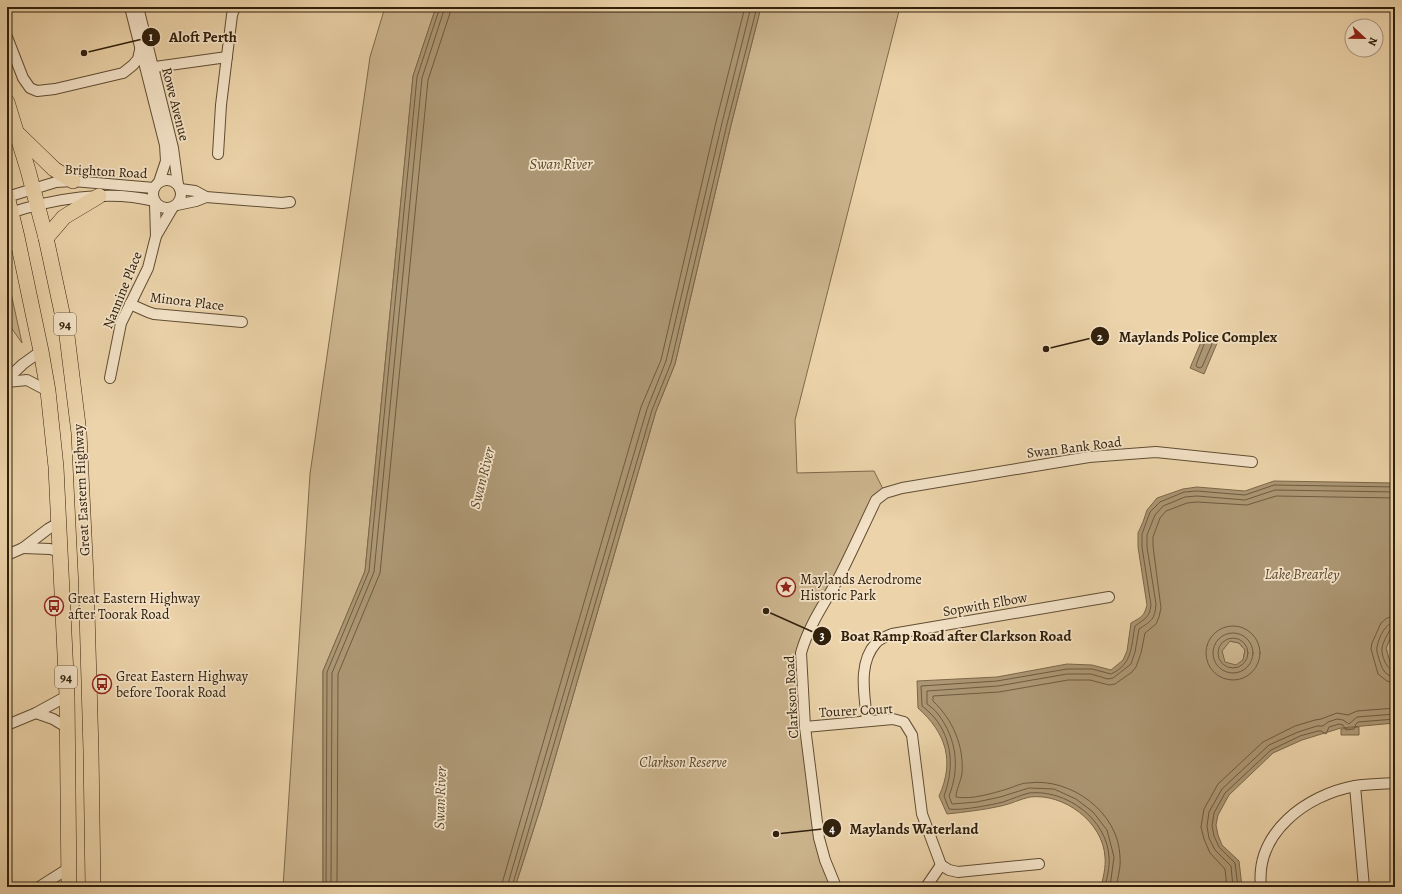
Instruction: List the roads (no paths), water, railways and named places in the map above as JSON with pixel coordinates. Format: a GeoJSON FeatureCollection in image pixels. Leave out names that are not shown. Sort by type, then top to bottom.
{"type":"FeatureCollection","features":[{"type":"Feature","properties":{"kind":"highway","name":"Great Eastern Highway"},"geometry":{"type":"LineString","coordinates":[[7,102],[18,135],[46,238],[67,336],[78,433],[86,577],[92,751],[93,887]]}},
{"type":"Feature","properties":{"kind":"highway"},"geometry":{"type":"LineString","coordinates":[[18,135],[54,169],[73,181]]}},
{"type":"Feature","properties":{"kind":"highway"},"geometry":{"type":"LineString","coordinates":[[46,238],[64,217],[99,196]]}},
{"type":"Feature","properties":{"kind":"highway","name":"Great Eastern Highway"},"geometry":{"type":"LineString","coordinates":[[7,197],[9,213],[41,351],[48,391],[56,467],[60,522],[68,728],[69,887]]}},
{"type":"Feature","properties":{"kind":"street","name":"Rowe Avenue"},"geometry":{"type":"LineString","coordinates":[[130,7],[140,50],[149,67],[174,154],[179,187]]}},
{"type":"Feature","properties":{"kind":"street","name":"Rowe Avenue"},"geometry":{"type":"LineString","coordinates":[[138,7],[165,145],[166,161],[156,185]]}},
{"type":"Feature","properties":{"kind":"street"},"geometry":{"type":"LineString","coordinates":[[218,154],[227,57],[232,15],[235,7]]}},
{"type":"Feature","properties":{"kind":"street"},"geometry":{"type":"LineString","coordinates":[[7,37],[23,78],[30,88],[37,91],[55,90],[123,73],[138,59],[140,50]]}},
{"type":"Feature","properties":{"kind":"street"},"geometry":{"type":"LineString","coordinates":[[149,67],[227,57]]}},
{"type":"Feature","properties":{"kind":"street"},"geometry":{"type":"LineString","coordinates":[[206,197],[195,191],[179,187],[169,180],[156,185],[153,195],[155,202],[164,208],[206,197],[282,203],[290,202]]}},
{"type":"Feature","properties":{"kind":"street","name":"Brighton Road"},"geometry":{"type":"LineString","coordinates":[[7,197],[56,182],[73,181],[156,185]]}},
{"type":"Feature","properties":{"kind":"street"},"geometry":{"type":"LineString","coordinates":[[175,206],[181,197],[179,187]]}},
{"type":"Feature","properties":{"kind":"street","name":"Brighton Road"},"geometry":{"type":"LineString","coordinates":[[9,213],[60,200],[99,196],[140,198],[155,202]]}},
{"type":"Feature","properties":{"kind":"street","name":"Nannine Place"},"geometry":{"type":"LineString","coordinates":[[110,378],[119,331],[130,304],[148,268],[156,236],[155,202]]}},
{"type":"Feature","properties":{"kind":"street","name":"Nannine Place"},"geometry":{"type":"LineString","coordinates":[[156,236],[175,206]]}},
{"type":"Feature","properties":{"kind":"street","name":"Minora Place"},"geometry":{"type":"LineString","coordinates":[[130,304],[154,314],[242,322]]}},
{"type":"Feature","properties":{"kind":"street"},"geometry":{"type":"LineString","coordinates":[[7,379],[23,364],[41,351]]}},
{"type":"Feature","properties":{"kind":"street"},"geometry":{"type":"LineString","coordinates":[[7,382],[28,380],[48,391]]}},
{"type":"Feature","properties":{"kind":"street","name":"Swan Bank Road"},"geometry":{"type":"LineString","coordinates":[[902,488],[1089,457],[1156,452],[1252,462]]}},
{"type":"Feature","properties":{"kind":"street","name":"Clarkson Road"},"geometry":{"type":"LineString","coordinates":[[836,887],[825,860],[819,838],[805,727],[801,653],[804,641],[839,577],[876,500],[885,493],[902,488]]}},
{"type":"Feature","properties":{"kind":"street"},"geometry":{"type":"LineString","coordinates":[[7,555],[23,548],[60,522]]}},
{"type":"Feature","properties":{"kind":"street"},"geometry":{"type":"LineString","coordinates":[[23,548],[61,552]]}},
{"type":"Feature","properties":{"kind":"street","name":"Sopwith Elbow"},"geometry":{"type":"LineString","coordinates":[[867,721],[863,680],[865,662],[876,642],[892,634],[1110,597]]}},
{"type":"Feature","properties":{"kind":"street"},"geometry":{"type":"LineString","coordinates":[[7,725],[36,713],[67,696]]}},
{"type":"Feature","properties":{"kind":"street"},"geometry":{"type":"LineString","coordinates":[[36,713],[53,719],[68,728]]}},
{"type":"Feature","properties":{"kind":"street","name":"Tourer Court"},"geometry":{"type":"LineString","coordinates":[[805,727],[893,719],[904,722],[912,735],[922,814],[941,865]]}},
{"type":"Feature","properties":{"kind":"street"},"geometry":{"type":"LineString","coordinates":[[1261,887],[1261,869],[1265,851],[1271,839],[1279,828],[1301,808],[1327,794],[1355,786],[1395,783]]}},
{"type":"Feature","properties":{"kind":"street"},"geometry":{"type":"LineString","coordinates":[[1355,786],[1364,887]]}},
{"type":"Feature","properties":{"kind":"street"},"geometry":{"type":"LineString","coordinates":[[926,887],[941,865],[949,870],[958,872],[1039,864]]}},
{"type":"Feature","properties":{"kind":"street"},"geometry":{"type":"LineString","coordinates":[[40,887],[69,868]]}},
{"type":"Feature","properties":{"kind":"water","name":"Swan River"},"geometry":{"type":"Polygon","coordinates":[[[436,7],[761,7],[731,125],[675,364],[656,411],[541,806],[515,887],[323,887],[323,671],[365,571],[413,76],[436,7]]]}},
{"type":"Feature","properties":{"kind":"water"},"geometry":{"type":"Polygon","coordinates":[[[1204,335],[1218,341],[1204,374],[1190,368],[1204,335]]]}},
{"type":"Feature","properties":{"kind":"water","name":"Lake Brearley"},"geometry":{"type":"Polygon","coordinates":[[[1274,481],[1395,483],[1395,631],[1393,632],[1386,648],[1391,666],[1395,668],[1395,723],[1341,728],[1302,740],[1273,753],[1229,795],[1218,815],[1216,825],[1222,845],[1239,861],[1242,887],[1101,887],[1105,869],[1105,857],[1103,844],[1097,832],[1080,812],[1056,800],[1043,797],[1030,797],[1005,805],[947,814],[939,796],[944,783],[946,771],[947,759],[945,748],[935,727],[918,708],[917,681],[997,677],[1067,664],[1092,665],[1111,670],[1123,660],[1127,651],[1131,623],[1142,616],[1147,605],[1138,547],[1138,533],[1147,510],[1157,498],[1183,489],[1197,487],[1245,491],[1274,481]],[[1230,641],[1222,651],[1225,662],[1236,665],[1243,660],[1245,650],[1239,643],[1230,641]]]}},
{"type":"Feature","properties":{"kind":"water"},"geometry":{"type":"Polygon","coordinates":[[[1359,727],[1359,735],[1341,735],[1341,729],[1359,727]]]}},
{"type":"Feature","properties":{"kind":"place","name":"Aloft Perth"},"geometry":{"type":"Point","coordinates":[84,53]}},
{"type":"Feature","properties":{"kind":"place","name":"Maylands Police Complex"},"geometry":{"type":"Point","coordinates":[1046,349]}},
{"type":"Feature","properties":{"kind":"place","name":"Maylands Aerodrome Historic Park"},"geometry":{"type":"Point","coordinates":[786,587]}},
{"type":"Feature","properties":{"kind":"place","name":"Great Eastern Highway after Toorak Road"},"geometry":{"type":"Point","coordinates":[54,606]}},
{"type":"Feature","properties":{"kind":"place","name":"Boat Ramp Road after Clarkson Road"},"geometry":{"type":"Point","coordinates":[766,611]}},
{"type":"Feature","properties":{"kind":"place","name":"Great Eastern Highway before Toorak Road"},"geometry":{"type":"Point","coordinates":[102,684]}},
{"type":"Feature","properties":{"kind":"place","name":"Maylands Waterland"},"geometry":{"type":"Point","coordinates":[776,834]}},
{"type":"Feature","properties":{"kind":"park label","name":"Clarkson Reserve"},"geometry":{"type":"Point","coordinates":[683,762]}}]}
